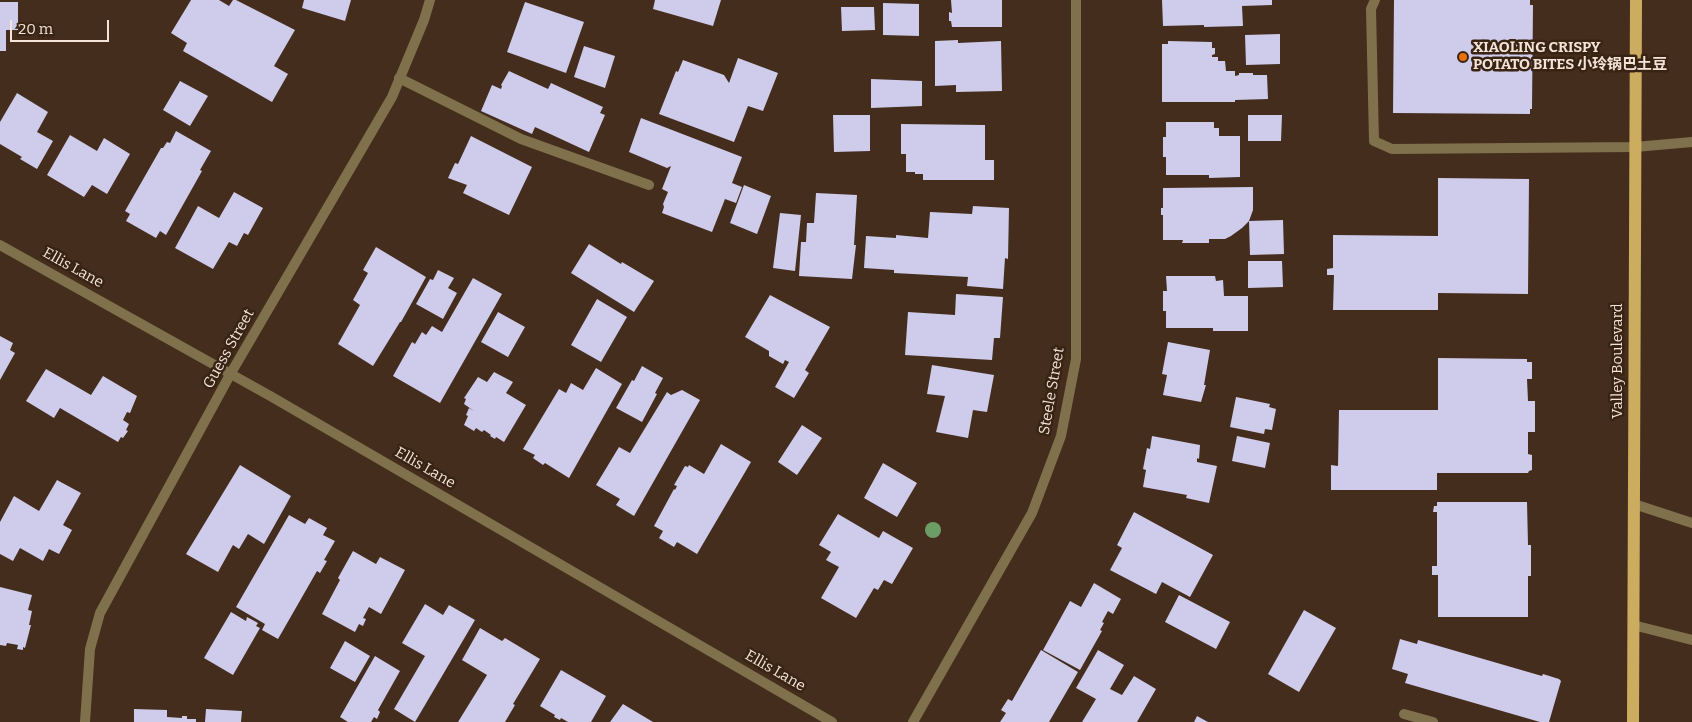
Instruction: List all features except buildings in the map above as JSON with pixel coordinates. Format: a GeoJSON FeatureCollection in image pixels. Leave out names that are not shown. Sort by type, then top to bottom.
{"type":"FeatureCollection","features":[{"type":"Feature","properties":{"kind":"main road","name":"Valley Boulevard"},"geometry":{"type":"LineString","coordinates":[[1633,722],[1636,0]]}},
{"type":"Feature","properties":{"kind":"street","name":"Guess Street"},"geometry":{"type":"LineString","coordinates":[[86,722],[90,649],[100,613],[231,373],[392,97],[424,20],[430,0]]}},
{"type":"Feature","properties":{"kind":"street","name":"Steele Street"},"geometry":{"type":"LineString","coordinates":[[914,722],[1032,513],[1061,436],[1076,359],[1076,0]]}},
{"type":"Feature","properties":{"kind":"street"},"geometry":{"type":"LineString","coordinates":[[1375,0],[1371,9],[1374,141],[1392,149],[1635,147],[1692,142]]}},
{"type":"Feature","properties":{"kind":"street"},"geometry":{"type":"LineString","coordinates":[[399,78],[521,139],[649,184]]}},
{"type":"Feature","properties":{"kind":"street","name":"Ellis Lane"},"geometry":{"type":"LineString","coordinates":[[0,245],[231,373],[832,722]]}},
{"type":"Feature","properties":{"kind":"street"},"geometry":{"type":"LineString","coordinates":[[1634,504],[1692,523]]}},
{"type":"Feature","properties":{"kind":"street"},"geometry":{"type":"LineString","coordinates":[[1633,625],[1692,640]]}},
{"type":"Feature","properties":{"kind":"street"},"geometry":{"type":"LineString","coordinates":[[1404,714],[1433,722]]}},
{"type":"Feature","properties":{"kind":"place","name":"XIAOLING CRISPY POTATO BITES 小玲锅巴土豆"},"geometry":{"type":"Point","coordinates":[1463,57]}}]}
